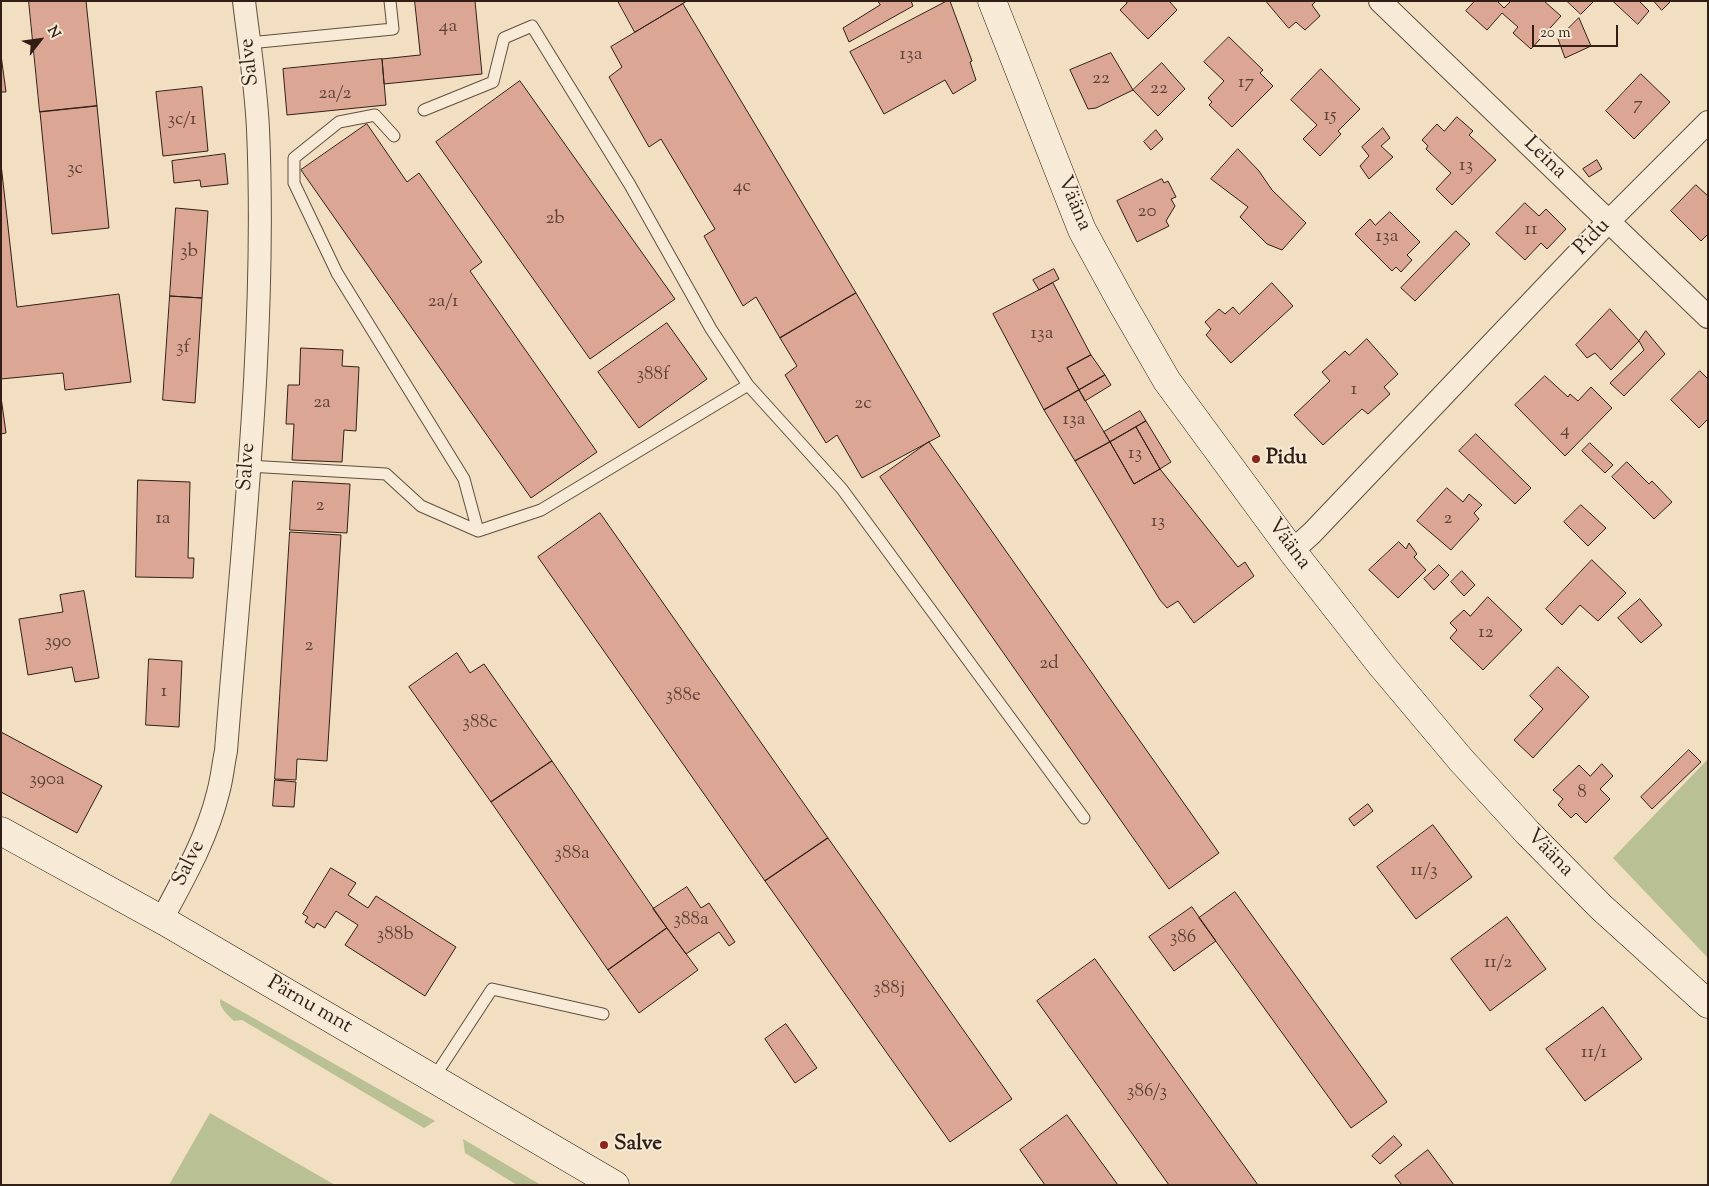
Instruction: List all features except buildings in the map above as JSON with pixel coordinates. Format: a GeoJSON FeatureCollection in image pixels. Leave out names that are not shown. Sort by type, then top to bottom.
{"type":"FeatureCollection","features":[{"type":"Feature","properties":{"kind":"street","name":"Salve"},"geometry":{"type":"LineString","coordinates":[[162,919],[192,863],[218,793],[226,751],[248,466],[260,265],[258,127],[244,1]]}},
{"type":"Feature","properties":{"kind":"street","name":"Vääna"},"geometry":{"type":"LineString","coordinates":[[992,1],[1082,230],[1123,306],[1168,381],[1292,551],[1382,666],[1501,804],[1601,907],[1708,1004]]}},
{"type":"Feature","properties":{"kind":"street","name":"Leina"},"geometry":{"type":"LineString","coordinates":[[1380,1],[1708,317]]}},
{"type":"Feature","properties":{"kind":"street","name":"Pidu"},"geometry":{"type":"LineString","coordinates":[[1292,551],[1319,526],[1609,222],[1708,122]]}},
{"type":"Feature","properties":{"kind":"street","name":"Pärnu mnt"},"geometry":{"type":"LineString","coordinates":[[1,830],[162,919],[615,1185]]}},
{"type":"Feature","properties":{"kind":"lane"},"geometry":{"type":"LineString","coordinates":[[249,43],[393,29],[390,1]]}},
{"type":"Feature","properties":{"kind":"lane"},"geometry":{"type":"LineString","coordinates":[[424,110],[494,82],[504,38],[532,26],[630,185],[711,329],[748,385],[842,489],[1084,818]]}},
{"type":"Feature","properties":{"kind":"lane"},"geometry":{"type":"LineString","coordinates":[[394,136],[375,115],[339,122],[294,158],[294,183],[337,274],[464,479],[478,531]]}},
{"type":"Feature","properties":{"kind":"lane"},"geometry":{"type":"LineString","coordinates":[[248,466],[386,474],[422,506],[478,531],[541,510],[748,385]]}},
{"type":"Feature","properties":{"kind":"lane"},"geometry":{"type":"LineString","coordinates":[[433,1079],[492,990],[602,1014]]}},
{"type":"Feature","properties":{"kind":"green space"},"geometry":{"type":"Polygon","coordinates":[[[1708,759],[1708,958],[1613,858],[1708,759]]]}},
{"type":"Feature","properties":{"kind":"green space"},"geometry":{"type":"Polygon","coordinates":[[[220,999],[435,1121],[424,1128],[242,1020],[234,1021],[222,1008],[220,999]]]}},
{"type":"Feature","properties":{"kind":"green space"},"geometry":{"type":"Polygon","coordinates":[[[210,1113],[335,1185],[169,1185],[210,1113]]]}},
{"type":"Feature","properties":{"kind":"green space"},"geometry":{"type":"Polygon","coordinates":[[[463,1139],[541,1185],[517,1185],[465,1153],[463,1139]]]}},
{"type":"Feature","properties":{"kind":"place","name":"Pidu"},"geometry":{"type":"Point","coordinates":[1256,459]}},
{"type":"Feature","properties":{"kind":"place","name":"Salve"},"geometry":{"type":"Point","coordinates":[604,1145]}}]}
